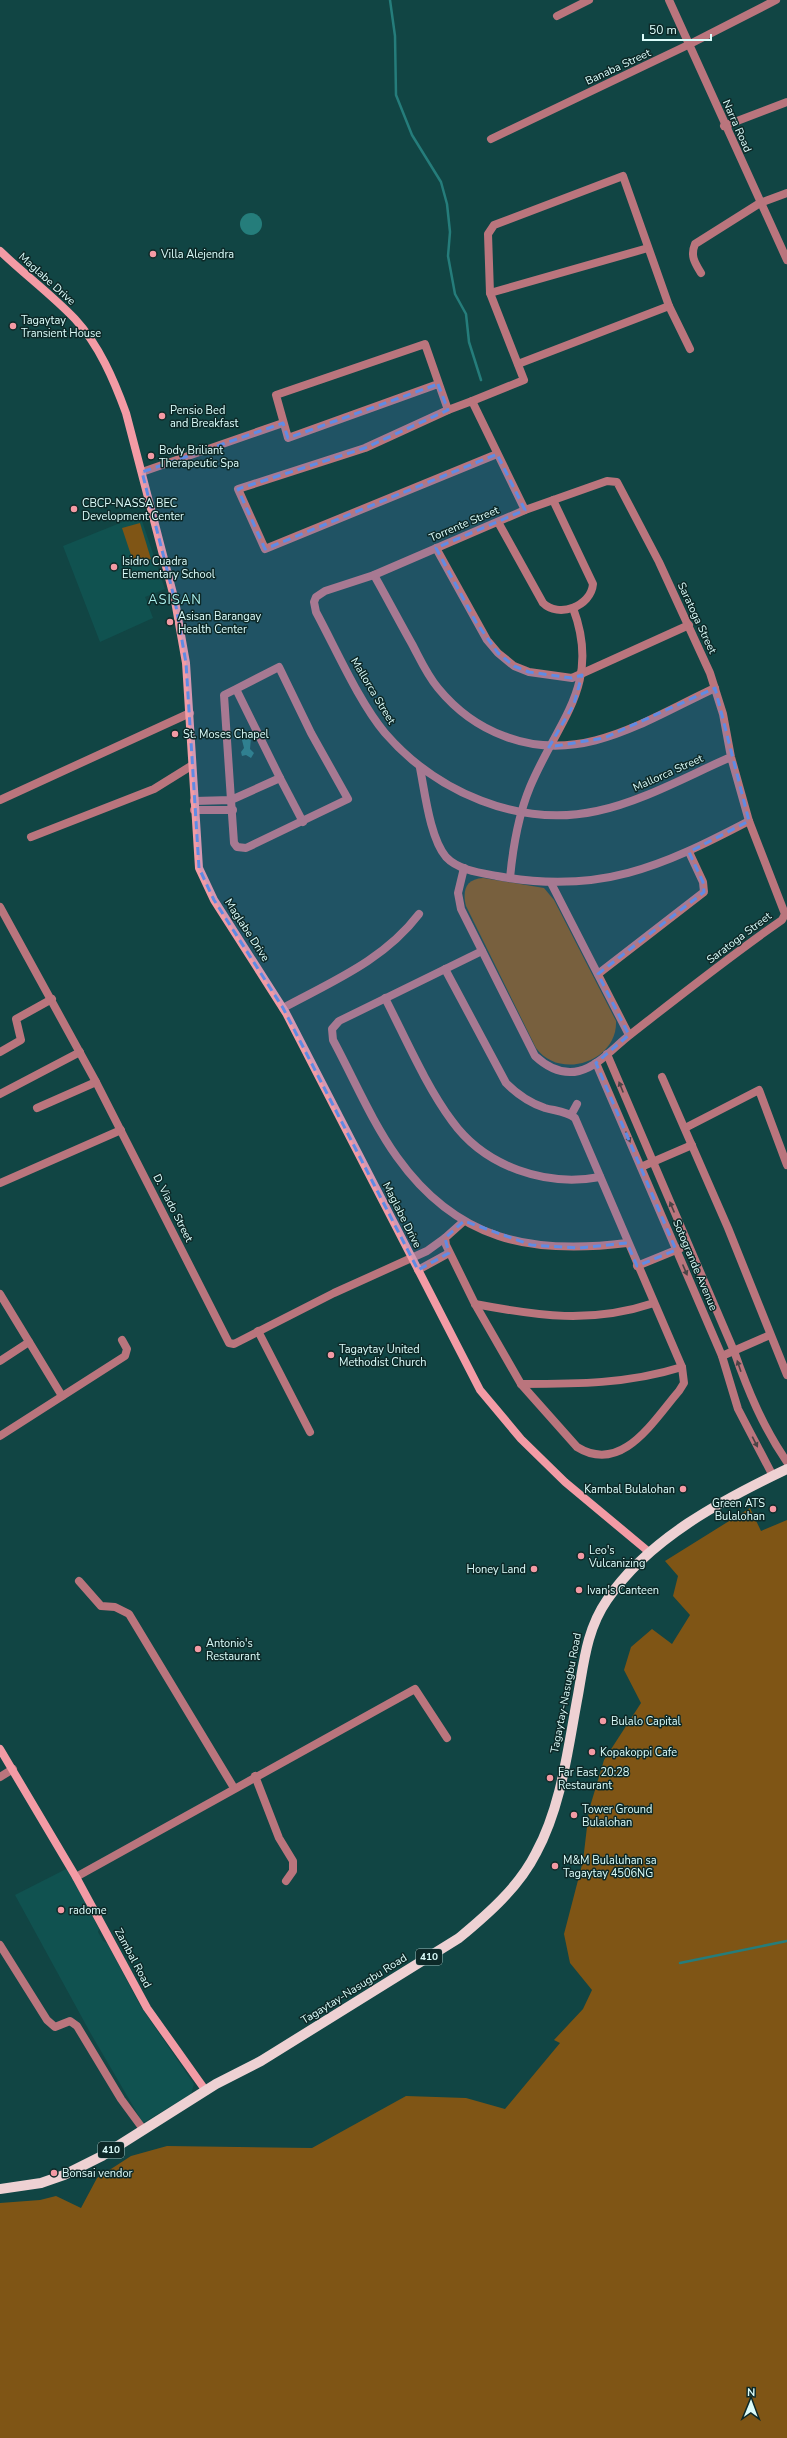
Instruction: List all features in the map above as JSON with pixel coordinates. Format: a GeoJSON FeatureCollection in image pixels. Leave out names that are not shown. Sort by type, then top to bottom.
{"type":"FeatureCollection","features":[{"type":"Feature","properties":{"kind":"main road","name":"Maglabe Drive"},"geometry":{"type":"LineString","coordinates":[[0,251],[76,320],[102,357],[116,384],[126,413],[175,601],[186,663],[190,713],[194,810],[199,868],[214,900],[284,1008],[480,1390],[521,1439],[565,1482],[649,1552]]}},
{"type":"Feature","properties":{"kind":"main road","name":"Tagaytay-Nasugbu Road"},"geometry":{"type":"LineString","coordinates":[[0,2189],[41,2183],[64,2175],[102,2156],[206,2091],[261,2061],[459,1938],[479,1921],[515,1884],[536,1854],[556,1799],[588,1638],[606,1600],[625,1576],[649,1552],[681,1528],[787,1469]]}},
{"type":"Feature","properties":{"kind":"main road","name":"Zambal Road"},"geometry":{"type":"LineString","coordinates":[[0,1748],[76,1877],[147,2008],[206,2091]]}},
{"type":"Feature","properties":{"kind":"street"},"geometry":{"type":"LineString","coordinates":[[556,16],[589,0]]}},
{"type":"Feature","properties":{"kind":"street","name":"Narra Road"},"geometry":{"type":"LineString","coordinates":[[669,0],[724,126],[787,260]]}},
{"type":"Feature","properties":{"kind":"street","name":"Banaba Street"},"geometry":{"type":"LineString","coordinates":[[491,139],[688,46],[776,0]]}},
{"type":"Feature","properties":{"kind":"street"},"geometry":{"type":"LineString","coordinates":[[724,126],[787,102]]}},
{"type":"Feature","properties":{"kind":"street"},"geometry":{"type":"LineString","coordinates":[[497,454],[266,549],[238,489],[365,448],[448,410],[524,380],[490,293],[488,234],[494,225],[623,176],[670,306],[690,349]]}},
{"type":"Feature","properties":{"kind":"street"},"geometry":{"type":"LineString","coordinates":[[701,273],[692,258],[694,244],[760,203],[787,193]]}},
{"type":"Feature","properties":{"kind":"street"},"geometry":{"type":"LineString","coordinates":[[490,293],[648,248]]}},
{"type":"Feature","properties":{"kind":"street"},"geometry":{"type":"LineString","coordinates":[[518,364],[670,306]]}},
{"type":"Feature","properties":{"kind":"street"},"geometry":{"type":"LineString","coordinates":[[438,384],[288,438],[276,395],[425,344],[448,410]]}},
{"type":"Feature","properties":{"kind":"street"},"geometry":{"type":"LineString","coordinates":[[472,401],[525,510]]}},
{"type":"Feature","properties":{"kind":"street"},"geometry":{"type":"LineString","coordinates":[[142,472],[283,423]]}},
{"type":"Feature","properties":{"kind":"street","name":"Torrente Street"},"geometry":{"type":"LineString","coordinates":[[316,597],[325,591],[374,574],[525,510],[607,481],[612,480],[620,486]]}},
{"type":"Feature","properties":{"kind":"street","name":"Saratoga Street"},"geometry":{"type":"LineString","coordinates":[[464,868],[459,901],[482,951],[535,1056],[552,1069],[565,1072],[578,1071],[596,1063],[629,1035],[782,920],[785,914],[749,821],[731,756],[723,714],[715,688],[689,625],[620,486]]}},
{"type":"Feature","properties":{"kind":"street"},"geometry":{"type":"LineString","coordinates":[[498,522],[543,603],[548,609],[555,610],[573,608],[590,594],[593,584],[553,500]]}},
{"type":"Feature","properties":{"kind":"street"},"geometry":{"type":"LineString","coordinates":[[436,548],[476,622],[498,653],[514,666],[529,672],[572,678],[582,675],[689,625]]}},
{"type":"Feature","properties":{"kind":"street"},"geometry":{"type":"LineString","coordinates":[[374,574],[429,675],[448,700],[479,725],[532,745],[549,747],[587,743],[604,738],[715,688]]}},
{"type":"Feature","properties":{"kind":"street","name":"Mallorca Street"},"geometry":{"type":"LineString","coordinates":[[316,597],[314,602],[316,612],[368,709],[384,732],[420,768],[469,795],[520,813],[575,814],[608,808],[641,798],[731,756]]}},
{"type":"Feature","properties":{"kind":"street"},"geometry":{"type":"LineString","coordinates":[[510,878],[520,813],[549,747],[574,704],[582,675],[583,648],[573,608]]}},
{"type":"Feature","properties":{"kind":"street"},"geometry":{"type":"LineString","coordinates":[[279,667],[311,733],[348,799],[303,822],[242,849],[234,843],[231,800],[224,695],[279,667]]}},
{"type":"Feature","properties":{"kind":"street"},"geometry":{"type":"LineString","coordinates":[[236,689],[303,822]]}},
{"type":"Feature","properties":{"kind":"street"},"geometry":{"type":"LineString","coordinates":[[0,800],[190,713]]}},
{"type":"Feature","properties":{"kind":"street"},"geometry":{"type":"LineString","coordinates":[[31,837],[154,789],[192,766]]}},
{"type":"Feature","properties":{"kind":"street"},"geometry":{"type":"LineString","coordinates":[[420,768],[436,839],[440,849],[448,859],[464,868],[510,878],[551,883],[581,883],[614,878],[689,852],[749,821]]}},
{"type":"Feature","properties":{"kind":"street"},"geometry":{"type":"LineString","coordinates":[[194,801],[231,800],[280,778]]}},
{"type":"Feature","properties":{"kind":"street"},"geometry":{"type":"LineString","coordinates":[[194,810],[232,810]]}},
{"type":"Feature","properties":{"kind":"street"},"geometry":{"type":"LineString","coordinates":[[598,974],[704,892],[703,882],[689,852]]}},
{"type":"Feature","properties":{"kind":"street"},"geometry":{"type":"LineString","coordinates":[[551,883],[629,1035]]}},
{"type":"Feature","properties":{"kind":"street","name":"D. Viado Street"},"geometry":{"type":"LineString","coordinates":[[1,910],[52,999],[96,1082],[229,1343],[234,1344],[411,1257],[427,1251],[445,1238],[464,1221]]}},
{"type":"Feature","properties":{"kind":"street"},"geometry":{"type":"LineString","coordinates":[[284,1008],[366,964],[404,934],[419,914]]}},
{"type":"Feature","properties":{"kind":"street"},"geometry":{"type":"LineString","coordinates":[[482,951],[335,1024],[332,1029],[333,1040],[398,1158],[428,1191],[464,1221],[502,1237],[531,1245],[579,1248],[627,1242]]}},
{"type":"Feature","properties":{"kind":"street"},"geometry":{"type":"LineString","coordinates":[[445,969],[506,1083],[515,1092],[535,1104],[571,1115],[580,1128],[637,1266],[682,1367],[684,1383],[680,1391],[635,1441],[612,1455],[600,1456],[587,1453],[577,1447],[521,1384],[475,1304],[449,1253],[445,1238]]}},
{"type":"Feature","properties":{"kind":"street"},"geometry":{"type":"LineString","coordinates":[[385,998],[441,1104],[452,1122],[465,1137],[490,1156],[532,1175],[577,1180],[600,1177]]}},
{"type":"Feature","properties":{"kind":"street"},"geometry":{"type":"LineString","coordinates":[[0,1052],[21,1040],[16,1019],[52,999]]}},
{"type":"Feature","properties":{"kind":"street"},"geometry":{"type":"LineString","coordinates":[[0,1094],[80,1052]]}},
{"type":"Feature","properties":{"kind":"street","name":"Sotogrande Avenue"},"geometry":{"type":"LineString","coordinates":[[607,1054],[734,1351],[748,1393],[770,1437],[787,1462]]}},
{"type":"Feature","properties":{"kind":"street","name":"Sotogrande Avenue"},"geometry":{"type":"LineString","coordinates":[[596,1063],[722,1356],[735,1398],[773,1476]]}},
{"type":"Feature","properties":{"kind":"street"},"geometry":{"type":"LineString","coordinates":[[662,1076],[787,1375]]}},
{"type":"Feature","properties":{"kind":"street"},"geometry":{"type":"LineString","coordinates":[[37,1108],[96,1082]]}},
{"type":"Feature","properties":{"kind":"street"},"geometry":{"type":"LineString","coordinates":[[685,1128],[759,1090],[787,1165]]}},
{"type":"Feature","properties":{"kind":"street"},"geometry":{"type":"LineString","coordinates":[[571,1115],[577,1104]]}},
{"type":"Feature","properties":{"kind":"street"},"geometry":{"type":"LineString","coordinates":[[0,1183],[120,1130]]}},
{"type":"Feature","properties":{"kind":"street"},"geometry":{"type":"LineString","coordinates":[[641,1167],[692,1145]]}},
{"type":"Feature","properties":{"kind":"street"},"geometry":{"type":"LineString","coordinates":[[637,1266],[688,1245]]}},
{"type":"Feature","properties":{"kind":"street"},"geometry":{"type":"LineString","coordinates":[[418,1270],[449,1253]]}},
{"type":"Feature","properties":{"kind":"street"},"geometry":{"type":"LineString","coordinates":[[0,1294],[62,1396]]}},
{"type":"Feature","properties":{"kind":"street"},"geometry":{"type":"LineString","coordinates":[[475,1304],[530,1314],[564,1317],[612,1314],[654,1303]]}},
{"type":"Feature","properties":{"kind":"street"},"geometry":{"type":"LineString","coordinates":[[258,1331],[310,1432]]}},
{"type":"Feature","properties":{"kind":"street"},"geometry":{"type":"LineString","coordinates":[[722,1356],[770,1335]]}},
{"type":"Feature","properties":{"kind":"street"},"geometry":{"type":"LineString","coordinates":[[0,1436],[125,1356],[127,1349],[122,1340]]}},
{"type":"Feature","properties":{"kind":"street"},"geometry":{"type":"LineString","coordinates":[[0,1361],[29,1342]]}},
{"type":"Feature","properties":{"kind":"street"},"geometry":{"type":"LineString","coordinates":[[521,1384],[596,1384],[620,1382],[682,1367]]}},
{"type":"Feature","properties":{"kind":"street"},"geometry":{"type":"LineString","coordinates":[[735,1398],[748,1393]]}},
{"type":"Feature","properties":{"kind":"street"},"geometry":{"type":"LineString","coordinates":[[744,1419],[757,1412]]}},
{"type":"Feature","properties":{"kind":"street"},"geometry":{"type":"LineString","coordinates":[[79,1581],[101,1606],[115,1607],[129,1614],[234,1788]]}},
{"type":"Feature","properties":{"kind":"street"},"geometry":{"type":"LineString","coordinates":[[76,1877],[255,1776],[415,1689],[447,1738]]}},
{"type":"Feature","properties":{"kind":"street"},"geometry":{"type":"LineString","coordinates":[[0,1777],[13,1769]]}},
{"type":"Feature","properties":{"kind":"street"},"geometry":{"type":"LineString","coordinates":[[255,1776],[279,1838],[293,1861],[293,1871],[286,1881]]}},
{"type":"Feature","properties":{"kind":"street"},"geometry":{"type":"LineString","coordinates":[[0,1945],[48,2020],[55,2027],[70,2022],[77,2026],[121,2099],[143,2129]]}},
{"type":"Feature","properties":{"kind":"highlighted area"},"geometry":{"type":"Polygon","coordinates":[[[438,384],[448,410],[365,448],[238,489],[265,549],[497,454],[525,510],[436,548],[476,622],[498,653],[514,666],[529,672],[572,678],[582,675],[574,704],[549,747],[604,738],[715,688],[749,821],[689,852],[703,882],[704,892],[598,974],[629,1035],[596,1063],[676,1250],[637,1266],[627,1243],[579,1248],[531,1245],[464,1221],[445,1238],[449,1253],[418,1270],[283,1008],[214,900],[199,868],[186,663],[175,601],[142,472],[283,423],[288,438],[438,384]]]}},
{"type":"Feature","properties":{"kind":"shaded area","name":"Isidro Cuadra Elementary School"},"geometry":{"type":"Polygon","coordinates":[[[140,515],[165,589],[145,597],[153,618],[100,642],[63,546],[140,515]]]}},
{"type":"Feature","properties":{"kind":"shaded area"},"geometry":{"type":"Polygon","coordinates":[[[140,523],[151,559],[134,564],[122,528],[140,523]]]}},
{"type":"Feature","properties":{"kind":"shaded area"},"geometry":{"type":"Polygon","coordinates":[[[483,878],[544,888],[554,900],[616,1021],[614,1035],[608,1047],[598,1056],[586,1062],[572,1065],[559,1063],[546,1058],[536,1048],[466,906],[465,890],[467,886],[469,883],[477,879],[483,878]]]}},
{"type":"Feature","properties":{"kind":"shaded area"},"geometry":{"type":"Polygon","coordinates":[[[750,1508],[761,1531],[787,1520],[787,2438],[0,2438],[0,2203],[40,2200],[56,2196],[81,2208],[97,2178],[131,2156],[167,2146],[312,2148],[406,2096],[466,2098],[505,2109],[560,2043],[554,2040],[583,2009],[592,1990],[570,1963],[564,1934],[583,1861],[589,1810],[604,1760],[641,1703],[624,1670],[631,1647],[652,1629],[672,1644],[690,1615],[673,1596],[678,1576],[665,1561],[750,1508]]]}},
{"type":"Feature","properties":{"kind":"shaded area"},"geometry":{"type":"Polygon","coordinates":[[[68,1868],[99,1929],[98,1932],[103,1941],[107,1943],[141,2007],[194,2084],[191,2094],[143,2123],[91,2034],[15,1895],[68,1868]]]}},
{"type":"Feature","properties":{"kind":"water"},"geometry":{"type":"Polygon","coordinates":[[[251,213],[259,216],[262,224],[259,232],[251,235],[243,232],[240,224],[243,216],[251,213]]]}},
{"type":"Feature","properties":{"kind":"water"},"geometry":{"type":"Polygon","coordinates":[[[247,735],[251,738],[250,749],[254,753],[251,758],[246,755],[242,756],[241,752],[244,748],[241,736],[247,735]]]}},
{"type":"Feature","properties":{"kind":"waterway"},"geometry":{"type":"LineString","coordinates":[[390,0],[395,36],[396,95],[412,135],[441,182],[447,204],[450,232],[448,256],[455,294],[466,314],[469,342],[481,380]]}},
{"type":"Feature","properties":{"kind":"waterway"},"geometry":{"type":"LineString","coordinates":[[680,1963],[787,1941]]}},
{"type":"Feature","properties":{"kind":"place","name":"Villa Alejendra"},"geometry":{"type":"Point","coordinates":[153,254]}},
{"type":"Feature","properties":{"kind":"place","name":"Tagaytay Transient House"},"geometry":{"type":"Point","coordinates":[13,326]}},
{"type":"Feature","properties":{"kind":"place","name":"Pensio Bed and Breakfast"},"geometry":{"type":"Point","coordinates":[162,416]}},
{"type":"Feature","properties":{"kind":"place","name":"Body Briliant Therapeutic Spa"},"geometry":{"type":"Point","coordinates":[151,456]}},
{"type":"Feature","properties":{"kind":"place","name":"CBCP-NASSA BEC Development Center"},"geometry":{"type":"Point","coordinates":[74,509]}},
{"type":"Feature","properties":{"kind":"place","name":"Isidro Cuadra Elementary School"},"geometry":{"type":"Point","coordinates":[114,567]}},
{"type":"Feature","properties":{"kind":"place","name":"Asisan Barangay Health Center"},"geometry":{"type":"Point","coordinates":[170,622]}},
{"type":"Feature","properties":{"kind":"place","name":"St. Moses Chapel"},"geometry":{"type":"Point","coordinates":[175,734]}},
{"type":"Feature","properties":{"kind":"place","name":"Tagaytay United Methodist Church"},"geometry":{"type":"Point","coordinates":[331,1355]}},
{"type":"Feature","properties":{"kind":"place","name":"Kambal Bulalohan"},"geometry":{"type":"Point","coordinates":[683,1489]}},
{"type":"Feature","properties":{"kind":"place","name":"Green ATS Bulalohan"},"geometry":{"type":"Point","coordinates":[773,1509]}},
{"type":"Feature","properties":{"kind":"place","name":"Leo's Vulcanizing"},"geometry":{"type":"Point","coordinates":[581,1556]}},
{"type":"Feature","properties":{"kind":"place","name":"Honey Land"},"geometry":{"type":"Point","coordinates":[534,1569]}},
{"type":"Feature","properties":{"kind":"place","name":"Ivan's Canteen"},"geometry":{"type":"Point","coordinates":[579,1590]}},
{"type":"Feature","properties":{"kind":"place","name":"Antonio's Restaurant"},"geometry":{"type":"Point","coordinates":[198,1649]}},
{"type":"Feature","properties":{"kind":"place","name":"Bulalo Capital"},"geometry":{"type":"Point","coordinates":[603,1721]}},
{"type":"Feature","properties":{"kind":"place","name":"Kopakoppi Cafe"},"geometry":{"type":"Point","coordinates":[592,1752]}},
{"type":"Feature","properties":{"kind":"place","name":"Far East 20:28 Restaurant"},"geometry":{"type":"Point","coordinates":[550,1778]}},
{"type":"Feature","properties":{"kind":"place","name":"Tower Ground Bulalohan"},"geometry":{"type":"Point","coordinates":[574,1815]}},
{"type":"Feature","properties":{"kind":"place","name":"M&M Bulaluhan sa Tagaytay 4506NG"},"geometry":{"type":"Point","coordinates":[555,1866]}},
{"type":"Feature","properties":{"kind":"place","name":"radome"},"geometry":{"type":"Point","coordinates":[61,1910]}},
{"type":"Feature","properties":{"kind":"place","name":"Bonsai vendor"},"geometry":{"type":"Point","coordinates":[54,2173]}},
{"type":"Feature","properties":{"kind":"district","name":"ASISAN"},"geometry":{"type":"Point","coordinates":[175,600]}}]}
